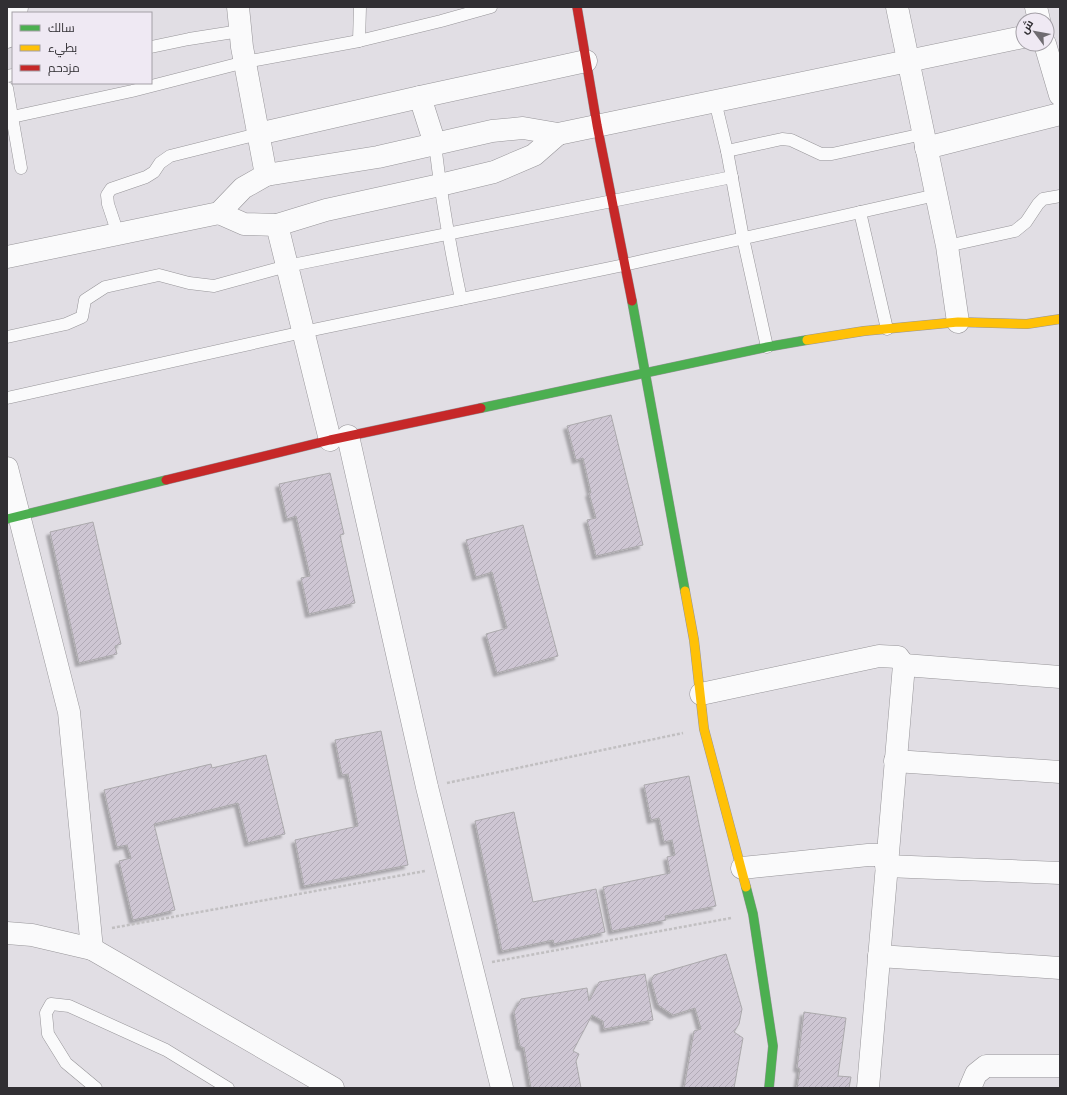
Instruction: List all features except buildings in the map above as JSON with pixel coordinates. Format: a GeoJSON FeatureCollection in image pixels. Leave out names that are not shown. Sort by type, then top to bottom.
{"type":"FeatureCollection","features":[{"type":"Feature","properties":{"kind":"street"},"geometry":{"type":"LineString","coordinates":[[238,7],[244,62],[266,175]]}},
{"type":"Feature","properties":{"kind":"street"},"geometry":{"type":"LineString","coordinates":[[577,7],[597,125],[646,373],[694,640],[704,729],[753,914],[773,1046],[769,1088]]}},
{"type":"Feature","properties":{"kind":"street"},"geometry":{"type":"LineString","coordinates":[[897,7],[947,246],[958,322]]}},
{"type":"Feature","properties":{"kind":"street"},"geometry":{"type":"LineString","coordinates":[[7,37],[12,28]]}},
{"type":"Feature","properties":{"kind":"street"},"geometry":{"type":"LineString","coordinates":[[7,257],[219,213],[243,188],[266,175],[378,157],[492,131],[523,128],[558,134],[1015,40]]}},
{"type":"Feature","properties":{"kind":"street"},"geometry":{"type":"LineString","coordinates":[[1047,52],[1060,95]]}},
{"type":"Feature","properties":{"kind":"street"},"geometry":{"type":"LineString","coordinates":[[258,134],[586,61]]}},
{"type":"Feature","properties":{"kind":"street"},"geometry":{"type":"LineString","coordinates":[[420,97],[435,144]]}},
{"type":"Feature","properties":{"kind":"street"},"geometry":{"type":"LineString","coordinates":[[925,141],[1060,114]]}},
{"type":"Feature","properties":{"kind":"street"},"geometry":{"type":"LineString","coordinates":[[219,213],[244,224],[277,225],[326,210],[494,172],[534,155],[558,134]]}},
{"type":"Feature","properties":{"kind":"street"},"geometry":{"type":"LineString","coordinates":[[277,225],[303,332],[339,438],[502,1088]]}},
{"type":"Feature","properties":{"kind":"street"},"geometry":{"type":"LineString","coordinates":[[13,518],[339,438],[767,347],[864,331],[958,322],[1027,324],[1060,319]]}},
{"type":"Feature","properties":{"kind":"street"},"geometry":{"type":"LineString","coordinates":[[7,468],[13,518],[69,712],[90,940]]}},
{"type":"Feature","properties":{"kind":"street"},"geometry":{"type":"LineString","coordinates":[[701,694],[880,656],[898,658],[904,665],[1060,677]]}},
{"type":"Feature","properties":{"kind":"street"},"geometry":{"type":"LineString","coordinates":[[868,1088],[886,860],[904,665]]}},
{"type":"Feature","properties":{"kind":"street"},"geometry":{"type":"LineString","coordinates":[[896,761],[1060,772]]}},
{"type":"Feature","properties":{"kind":"street"},"geometry":{"type":"LineString","coordinates":[[742,868],[868,855],[886,860],[1060,873]]}},
{"type":"Feature","properties":{"kind":"street"},"geometry":{"type":"LineString","coordinates":[[7,933],[90,940],[327,1087]]}},
{"type":"Feature","properties":{"kind":"street"},"geometry":{"type":"LineString","coordinates":[[879,956],[1060,968]]}},
{"type":"Feature","properties":{"kind":"street"},"geometry":{"type":"LineString","coordinates":[[970,1088],[976,1074],[986,1066],[1060,1066]]}},
{"type":"Feature","properties":{"kind":"lane"},"geometry":{"type":"LineString","coordinates":[[360,7],[360,41]]}},
{"type":"Feature","properties":{"kind":"lane"},"geometry":{"type":"LineString","coordinates":[[12,117],[132,91],[244,62],[360,41],[441,22],[491,7]]}},
{"type":"Feature","properties":{"kind":"lane"},"geometry":{"type":"LineString","coordinates":[[152,47],[240,31]]}},
{"type":"Feature","properties":{"kind":"lane"},"geometry":{"type":"LineString","coordinates":[[7,88],[21,168]]}},
{"type":"Feature","properties":{"kind":"lane"},"geometry":{"type":"LineString","coordinates":[[715,101],[728,151],[743,238],[767,347]]}},
{"type":"Feature","properties":{"kind":"lane"},"geometry":{"type":"LineString","coordinates":[[118,234],[108,204],[107,195],[111,189],[146,177],[154,172],[160,163],[170,156],[258,134]]}},
{"type":"Feature","properties":{"kind":"lane"},"geometry":{"type":"LineString","coordinates":[[728,151],[782,139],[791,140],[821,154],[832,154],[925,141]]}},
{"type":"Feature","properties":{"kind":"lane"},"geometry":{"type":"LineString","coordinates":[[435,144],[448,235],[461,299]]}},
{"type":"Feature","properties":{"kind":"lane"},"geometry":{"type":"LineString","coordinates":[[7,337],[66,324],[82,317],[85,300],[105,287],[159,275],[189,283],[214,286],[287,266],[732,177]]}},
{"type":"Feature","properties":{"kind":"lane"},"geometry":{"type":"LineString","coordinates":[[7,398],[303,332],[624,264],[936,195]]}},
{"type":"Feature","properties":{"kind":"lane"},"geometry":{"type":"LineString","coordinates":[[947,246],[1015,231],[1026,222],[1043,199],[1060,196]]}},
{"type":"Feature","properties":{"kind":"lane"},"geometry":{"type":"LineString","coordinates":[[860,212],[886,329]]}},
{"type":"Feature","properties":{"kind":"lane"},"geometry":{"type":"LineString","coordinates":[[96,1088],[66,1062],[48,1034],[46,1013],[51,1004],[69,1006],[166,1050],[228,1088]]}},
{"type":"Feature","properties":{"kind":"path"},"geometry":{"type":"LineString","coordinates":[[427,787],[704,729]]}},
{"type":"Feature","properties":{"kind":"path"},"geometry":{"type":"LineString","coordinates":[[90,940],[447,867]]}},
{"type":"Feature","properties":{"kind":"path"},"geometry":{"type":"LineString","coordinates":[[472,966],[753,914]]}},
{"type":"Feature","properties":{"kind":"traffic: fast"},"geometry":{"type":"LineString","coordinates":[[632,301],[685,591]]}},
{"type":"Feature","properties":{"kind":"traffic: fast"},"geometry":{"type":"LineString","coordinates":[[481,408],[767,347],[807,340]]}},
{"type":"Feature","properties":{"kind":"traffic: fast"},"geometry":{"type":"LineString","coordinates":[[7,519],[166,480]]}},
{"type":"Feature","properties":{"kind":"traffic: fast"},"geometry":{"type":"LineString","coordinates":[[746,887],[753,914],[773,1046],[769,1088]]}},
{"type":"Feature","properties":{"kind":"traffic: slow"},"geometry":{"type":"LineString","coordinates":[[807,340],[864,331],[958,322],[1027,324],[1060,319]]}},
{"type":"Feature","properties":{"kind":"traffic: slow"},"geometry":{"type":"LineString","coordinates":[[685,591],[694,640],[704,729],[746,887]]}},
{"type":"Feature","properties":{"kind":"traffic: jam"},"geometry":{"type":"LineString","coordinates":[[577,7],[597,125],[632,301]]}},
{"type":"Feature","properties":{"kind":"traffic: jam"},"geometry":{"type":"LineString","coordinates":[[166,480],[330,440],[481,408]]}}]}
